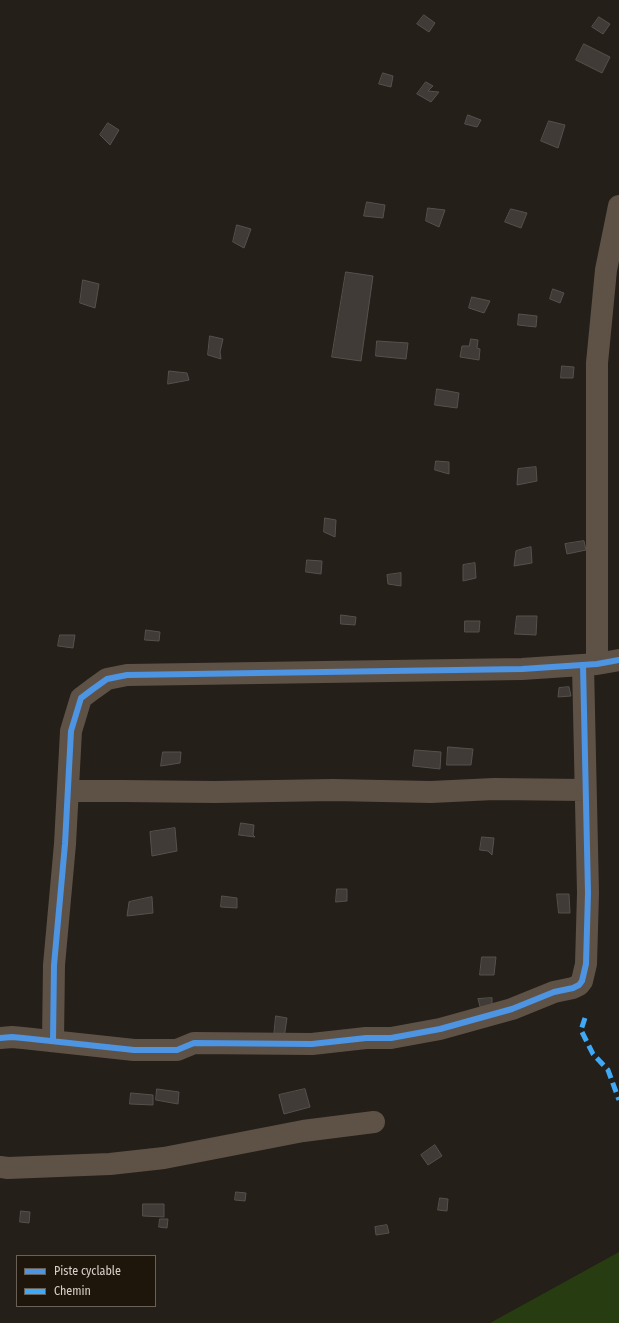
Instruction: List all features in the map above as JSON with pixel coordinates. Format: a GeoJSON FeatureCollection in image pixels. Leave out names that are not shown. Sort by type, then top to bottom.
{"type":"FeatureCollection","features":[{"type":"Feature","properties":{"kind":"street"},"geometry":{"type":"LineString","coordinates":[[0,1038],[12,1037],[134,1050],[177,1050],[194,1043],[312,1044],[366,1038],[391,1038],[440,1029],[512,1009],[554,992],[573,988],[579,985],[582,981],[586,964],[588,893],[586,790],[596,363],[606,270],[619,206]]}},
{"type":"Feature","properties":{"kind":"street"},"geometry":{"type":"LineString","coordinates":[[54,1041],[54,965],[65,844],[71,731],[81,698],[93,688],[107,679],[127,676],[522,669],[590,665],[619,660]]}},
{"type":"Feature","properties":{"kind":"street"},"geometry":{"type":"LineString","coordinates":[[68,791],[122,790],[215,792],[333,790],[431,792],[494,789],[586,790]]}},
{"type":"Feature","properties":{"kind":"street"},"geometry":{"type":"LineString","coordinates":[[0,1167],[15,1168],[110,1164],[164,1158],[304,1131],[374,1122]]}},
{"type":"Feature","properties":{"kind":"green space"},"geometry":{"type":"Polygon","coordinates":[[[619,1252],[619,1323],[490,1323],[619,1252]]]}},
{"type":"Feature","properties":{"kind":"building"},"geometry":{"type":"Polygon","coordinates":[[[424,15],[435,23],[429,32],[417,24],[424,15]]]}},
{"type":"Feature","properties":{"kind":"building"},"geometry":{"type":"Polygon","coordinates":[[[599,17],[610,24],[603,34],[592,27],[599,17]]]}},
{"type":"Feature","properties":{"kind":"building"},"geometry":{"type":"Polygon","coordinates":[[[584,44],[610,57],[602,73],[576,60],[584,44]]]}},
{"type":"Feature","properties":{"kind":"building"},"geometry":{"type":"Polygon","coordinates":[[[383,73],[393,76],[391,87],[379,84],[383,73]]]}},
{"type":"Feature","properties":{"kind":"building"},"geometry":{"type":"Polygon","coordinates":[[[426,82],[433,86],[428,91],[439,92],[431,102],[417,94],[426,82]]]}},
{"type":"Feature","properties":{"kind":"building"},"geometry":{"type":"Polygon","coordinates":[[[468,115],[481,120],[477,127],[465,124],[468,115]]]}},
{"type":"Feature","properties":{"kind":"building"},"geometry":{"type":"Polygon","coordinates":[[[549,121],[565,125],[558,148],[541,141],[549,121]]]}},
{"type":"Feature","properties":{"kind":"building"},"geometry":{"type":"Polygon","coordinates":[[[108,123],[119,130],[110,145],[100,135],[108,123]]]}},
{"type":"Feature","properties":{"kind":"building"},"geometry":{"type":"Polygon","coordinates":[[[367,202],[385,205],[383,218],[364,216],[367,202]]]}},
{"type":"Feature","properties":{"kind":"building"},"geometry":{"type":"Polygon","coordinates":[[[428,208],[445,210],[439,227],[426,221],[428,208]]]}},
{"type":"Feature","properties":{"kind":"building"},"geometry":{"type":"Polygon","coordinates":[[[511,209],[527,213],[521,228],[505,222],[511,209]]]}},
{"type":"Feature","properties":{"kind":"building"},"geometry":{"type":"Polygon","coordinates":[[[237,225],[251,229],[244,248],[233,242],[237,225]]]}},
{"type":"Feature","properties":{"kind":"building"},"geometry":{"type":"Polygon","coordinates":[[[346,272],[373,276],[361,361],[332,357],[346,272]]]}},
{"type":"Feature","properties":{"kind":"building"},"geometry":{"type":"Polygon","coordinates":[[[83,280],[99,284],[95,308],[80,303],[83,280]]]}},
{"type":"Feature","properties":{"kind":"building"},"geometry":{"type":"Polygon","coordinates":[[[553,289],[564,293],[560,303],[550,299],[553,289]]]}},
{"type":"Feature","properties":{"kind":"building"},"geometry":{"type":"Polygon","coordinates":[[[472,297],[490,301],[484,313],[469,308],[472,297]]]}},
{"type":"Feature","properties":{"kind":"building"},"geometry":{"type":"Polygon","coordinates":[[[519,314],[537,316],[536,327],[518,325],[519,314]]]}},
{"type":"Feature","properties":{"kind":"building"},"geometry":{"type":"Polygon","coordinates":[[[210,336],[223,339],[220,352],[221,359],[208,355],[210,336]]]}},
{"type":"Feature","properties":{"kind":"building"},"geometry":{"type":"Polygon","coordinates":[[[471,339],[478,340],[477,348],[480,349],[479,360],[460,357],[462,346],[469,346],[471,339]]]}},
{"type":"Feature","properties":{"kind":"building"},"geometry":{"type":"Polygon","coordinates":[[[377,341],[408,343],[406,359],[376,356],[377,341]]]}},
{"type":"Feature","properties":{"kind":"building"},"geometry":{"type":"Polygon","coordinates":[[[562,366],[574,367],[573,378],[561,378],[562,366]]]}},
{"type":"Feature","properties":{"kind":"building"},"geometry":{"type":"Polygon","coordinates":[[[169,371],[187,373],[189,380],[168,384],[169,371]]]}},
{"type":"Feature","properties":{"kind":"building"},"geometry":{"type":"Polygon","coordinates":[[[437,389],[459,393],[457,408],[435,405],[437,389]]]}},
{"type":"Feature","properties":{"kind":"building"},"geometry":{"type":"Polygon","coordinates":[[[436,461],[449,462],[449,474],[435,470],[436,461]]]}},
{"type":"Feature","properties":{"kind":"building"},"geometry":{"type":"Polygon","coordinates":[[[536,467],[537,481],[517,485],[518,469],[536,467]]]}},
{"type":"Feature","properties":{"kind":"building"},"geometry":{"type":"Polygon","coordinates":[[[325,518],[336,520],[335,537],[324,532],[325,518]]]}},
{"type":"Feature","properties":{"kind":"building"},"geometry":{"type":"Polygon","coordinates":[[[584,541],[586,550],[567,554],[565,544],[584,541]]]}},
{"type":"Feature","properties":{"kind":"building"},"geometry":{"type":"Polygon","coordinates":[[[531,547],[532,563],[514,566],[516,551],[531,547]]]}},
{"type":"Feature","properties":{"kind":"building"},"geometry":{"type":"Polygon","coordinates":[[[307,560],[322,561],[321,574],[306,572],[307,560]]]}},
{"type":"Feature","properties":{"kind":"building"},"geometry":{"type":"Polygon","coordinates":[[[475,563],[476,578],[463,581],[463,565],[475,563]]]}},
{"type":"Feature","properties":{"kind":"building"},"geometry":{"type":"Polygon","coordinates":[[[401,573],[401,586],[388,584],[387,575],[401,573]]]}},
{"type":"Feature","properties":{"kind":"building"},"geometry":{"type":"Polygon","coordinates":[[[341,615],[356,617],[355,625],[341,624],[341,615]]]}},
{"type":"Feature","properties":{"kind":"building"},"geometry":{"type":"Polygon","coordinates":[[[517,616],[537,616],[536,635],[515,634],[517,616]]]}},
{"type":"Feature","properties":{"kind":"building"},"geometry":{"type":"Polygon","coordinates":[[[465,621],[480,621],[479,632],[465,632],[465,621]]]}},
{"type":"Feature","properties":{"kind":"building"},"geometry":{"type":"Polygon","coordinates":[[[146,630],[160,632],[159,641],[145,640],[146,630]]]}},
{"type":"Feature","properties":{"kind":"building"},"geometry":{"type":"Polygon","coordinates":[[[60,635],[75,635],[73,648],[58,646],[60,635]]]}},
{"type":"Feature","properties":{"kind":"building"},"geometry":{"type":"Polygon","coordinates":[[[569,687],[571,696],[558,697],[559,688],[569,687]]]}},
{"type":"Feature","properties":{"kind":"building"},"geometry":{"type":"Polygon","coordinates":[[[448,747],[473,749],[471,765],[447,765],[448,747]]]}},
{"type":"Feature","properties":{"kind":"building"},"geometry":{"type":"Polygon","coordinates":[[[415,750],[441,752],[440,769],[413,766],[415,750]]]}},
{"type":"Feature","properties":{"kind":"building"},"geometry":{"type":"Polygon","coordinates":[[[163,752],[181,752],[180,763],[161,766],[163,752]]]}},
{"type":"Feature","properties":{"kind":"building"},"geometry":{"type":"Polygon","coordinates":[[[241,823],[254,825],[253,835],[255,837],[239,835],[241,823]]]}},
{"type":"Feature","properties":{"kind":"building"},"geometry":{"type":"Polygon","coordinates":[[[175,828],[177,851],[152,856],[150,832],[175,828]]]}},
{"type":"Feature","properties":{"kind":"building"},"geometry":{"type":"Polygon","coordinates":[[[482,837],[494,838],[492,855],[488,851],[480,850],[482,837]]]}},
{"type":"Feature","properties":{"kind":"building"},"geometry":{"type":"Polygon","coordinates":[[[337,889],[347,889],[347,901],[336,902],[337,889]]]}},
{"type":"Feature","properties":{"kind":"building"},"geometry":{"type":"Polygon","coordinates":[[[557,894],[569,894],[570,913],[559,913],[557,894]]]}},
{"type":"Feature","properties":{"kind":"building"},"geometry":{"type":"Polygon","coordinates":[[[222,896],[237,898],[237,908],[221,907],[222,896]]]}},
{"type":"Feature","properties":{"kind":"building"},"geometry":{"type":"Polygon","coordinates":[[[152,897],[153,913],[127,916],[129,902],[152,897]]]}},
{"type":"Feature","properties":{"kind":"building"},"geometry":{"type":"Polygon","coordinates":[[[482,957],[496,957],[494,975],[480,975],[482,957]]]}},
{"type":"Feature","properties":{"kind":"building"},"geometry":{"type":"Polygon","coordinates":[[[492,998],[492,1008],[481,1010],[478,999],[492,998]]]}},
{"type":"Feature","properties":{"kind":"building"},"geometry":{"type":"Polygon","coordinates":[[[276,1016],[287,1018],[284,1038],[274,1037],[276,1016]]]}},
{"type":"Feature","properties":{"kind":"building"},"geometry":{"type":"Polygon","coordinates":[[[157,1089],[179,1092],[178,1104],[156,1100],[157,1089]]]}},
{"type":"Feature","properties":{"kind":"building"},"geometry":{"type":"Polygon","coordinates":[[[305,1089],[310,1107],[284,1114],[279,1095],[305,1089]]]}},
{"type":"Feature","properties":{"kind":"building"},"geometry":{"type":"Polygon","coordinates":[[[131,1093],[153,1095],[153,1105],[130,1104],[131,1093]]]}},
{"type":"Feature","properties":{"kind":"building"},"geometry":{"type":"Polygon","coordinates":[[[435,1145],[442,1156],[428,1165],[421,1155],[435,1145]]]}},
{"type":"Feature","properties":{"kind":"building"},"geometry":{"type":"Polygon","coordinates":[[[236,1192],[246,1193],[245,1201],[235,1200],[236,1192]]]}},
{"type":"Feature","properties":{"kind":"building"},"geometry":{"type":"Polygon","coordinates":[[[440,1198],[448,1199],[447,1211],[438,1210],[440,1198]]]}},
{"type":"Feature","properties":{"kind":"building"},"geometry":{"type":"Polygon","coordinates":[[[143,1204],[164,1204],[164,1217],[143,1216],[143,1204]]]}},
{"type":"Feature","properties":{"kind":"building"},"geometry":{"type":"Polygon","coordinates":[[[21,1211],[30,1212],[29,1223],[20,1222],[21,1211]]]}},
{"type":"Feature","properties":{"kind":"building"},"geometry":{"type":"Polygon","coordinates":[[[160,1219],[168,1219],[167,1228],[159,1227],[160,1219]]]}},
{"type":"Feature","properties":{"kind":"building"},"geometry":{"type":"Polygon","coordinates":[[[387,1225],[389,1233],[376,1235],[375,1227],[387,1225]]]}},
{"type":"Feature","properties":{"kind":"marked path"},"geometry":{"type":"LineString","coordinates":[[585,1018],[581,1030],[593,1054],[608,1070],[619,1100]]}},
{"type":"Feature","properties":{"kind":"cycle path"},"geometry":{"type":"LineString","coordinates":[[53,1041],[54,965],[65,844],[71,731],[81,698],[107,679],[127,675],[522,669],[597,664],[619,660]]}},
{"type":"Feature","properties":{"kind":"cycle path"},"geometry":{"type":"LineString","coordinates":[[0,1038],[12,1037],[134,1050],[177,1050],[194,1043],[312,1044],[366,1038],[391,1038],[440,1029],[512,1009],[554,992],[573,988],[579,985],[582,981],[586,964],[588,893],[583,665]]}}]}
